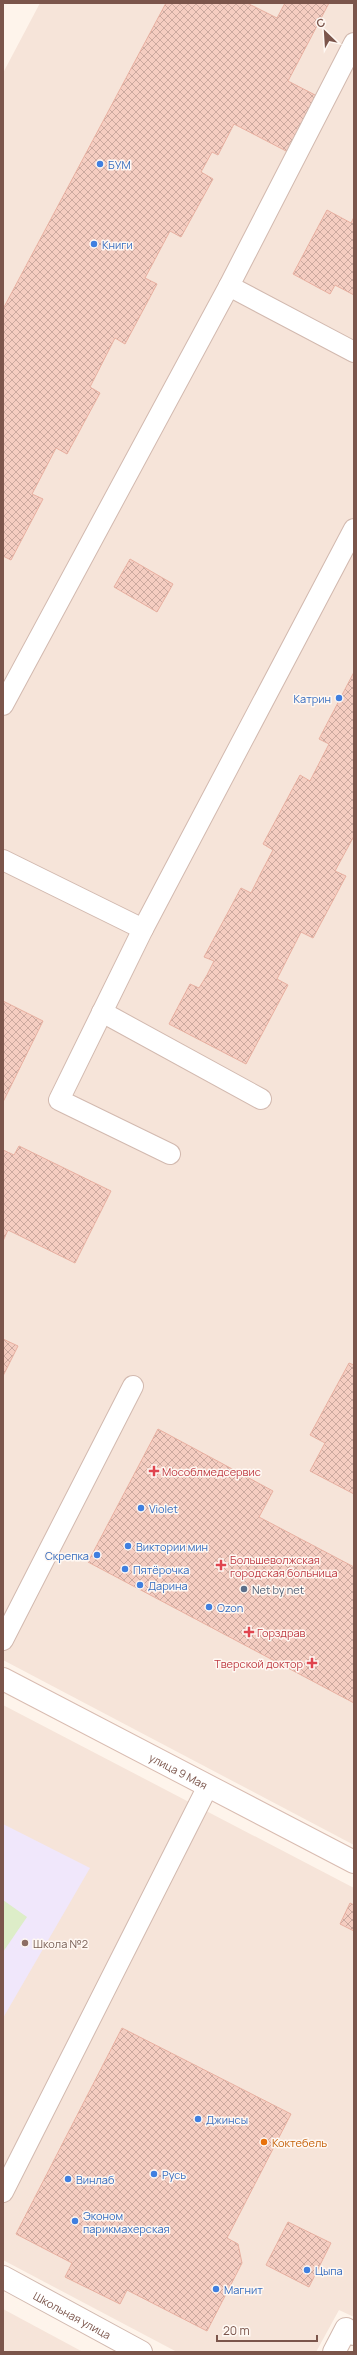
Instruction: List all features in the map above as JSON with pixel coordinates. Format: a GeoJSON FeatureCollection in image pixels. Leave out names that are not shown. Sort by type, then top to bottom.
{"type":"FeatureCollection","features":[{"type":"Feature","properties":{"kind":"street","name":"улица 9 Мая"},"geometry":{"type":"LineString","coordinates":[[3,1679],[354,1862]]}},
{"type":"Feature","properties":{"kind":"street","name":"Школьная улица"},"geometry":{"type":"LineString","coordinates":[[3,2278],[141,2352]]}},
{"type":"Feature","properties":{"kind":"street"},"geometry":{"type":"LineString","coordinates":[[334,2352],[346,2329],[354,2334]]}},
{"type":"Feature","properties":{"kind":"lane"},"geometry":{"type":"LineString","coordinates":[[3,705],[229,286],[354,43]]}},
{"type":"Feature","properties":{"kind":"lane"},"geometry":{"type":"LineString","coordinates":[[229,286],[354,352]]}},
{"type":"Feature","properties":{"kind":"lane"},"geometry":{"type":"LineString","coordinates":[[170,1154],[59,1100],[143,929],[354,529]]}},
{"type":"Feature","properties":{"kind":"lane"},"geometry":{"type":"LineString","coordinates":[[3,860],[143,929]]}},
{"type":"Feature","properties":{"kind":"lane"},"geometry":{"type":"LineString","coordinates":[[102,1012],[261,1099]]}},
{"type":"Feature","properties":{"kind":"lane"},"geometry":{"type":"LineString","coordinates":[[3,1640],[133,1386]]}},
{"type":"Feature","properties":{"kind":"lane"},"geometry":{"type":"LineString","coordinates":[[3,2192],[208,1786]]}},
{"type":"Feature","properties":{"kind":"shaded area"},"geometry":{"type":"Polygon","coordinates":[[[40,3],[354,3],[354,1845],[3,1660],[3,73],[40,3]]]}},
{"type":"Feature","properties":{"kind":"shaded area"},"geometry":{"type":"Polygon","coordinates":[[[3,1705],[354,1888],[354,2317],[339,2310],[316,2352],[177,2352],[3,2260],[3,1705]]]}},
{"type":"Feature","properties":{"kind":"shaded area","name":"Школа №2"},"geometry":{"type":"Polygon","coordinates":[[[3,1824],[90,1868],[3,2018],[3,1824]]]}},
{"type":"Feature","properties":{"kind":"shaded area"},"geometry":{"type":"Polygon","coordinates":[[[3,2309],[83,2352],[3,2352],[3,2309]]]}},
{"type":"Feature","properties":{"kind":"green space"},"geometry":{"type":"Polygon","coordinates":[[[3,1900],[27,1917],[3,1952],[3,1900]]]}},
{"type":"Feature","properties":{"kind":"building"},"geometry":{"type":"Polygon","coordinates":[[[166,3],[247,3],[277,18],[285,3],[329,3],[288,81],[317,96],[288,152],[234,124],[218,155],[212,152],[201,172],[213,179],[181,237],[170,231],[145,278],[157,284],[125,344],[115,338],[90,387],[100,393],[67,454],[56,448],[32,494],[43,499],[11,560],[3,556],[3,309],[166,3]]]}},
{"type":"Feature","properties":{"kind":"building"},"geometry":{"type":"Polygon","coordinates":[[[327,210],[351,223],[354,217],[354,295],[335,285],[330,294],[293,274],[327,210]]]}},
{"type":"Feature","properties":{"kind":"building"},"geometry":{"type":"Polygon","coordinates":[[[130,559],[173,584],[157,612],[114,587],[130,559]]]}},
{"type":"Feature","properties":{"kind":"building"},"geometry":{"type":"Polygon","coordinates":[[[354,672],[354,836],[335,871],[346,876],[313,938],[301,932],[277,979],[288,985],[246,1064],[169,1024],[190,984],[199,988],[207,975],[214,961],[204,957],[241,888],[251,893],[273,850],[263,844],[300,775],[310,781],[329,744],[319,739],[354,672]]]}},
{"type":"Feature","properties":{"kind":"building"},"geometry":{"type":"Polygon","coordinates":[[[3,1001],[43,1021],[3,1102],[3,1001]]]}},
{"type":"Feature","properties":{"kind":"building"},"geometry":{"type":"Polygon","coordinates":[[[19,1146],[111,1191],[75,1263],[8,1230],[3,1241],[3,1150],[14,1155],[19,1146]]]}},
{"type":"Feature","properties":{"kind":"building"},"geometry":{"type":"Polygon","coordinates":[[[3,1339],[18,1346],[3,1376],[3,1339]]]}},
{"type":"Feature","properties":{"kind":"building"},"geometry":{"type":"Polygon","coordinates":[[[349,1363],[354,1365],[354,1494],[310,1471],[325,1443],[310,1435],[349,1363]]]}},
{"type":"Feature","properties":{"kind":"building","name":"Большеволжская городская больница"},"geometry":{"type":"Polygon","coordinates":[[[158,1429],[273,1491],[259,1517],[354,1567],[354,1703],[88,1562],[158,1429]]]}},
{"type":"Feature","properties":{"kind":"building"},"geometry":{"type":"Polygon","coordinates":[[[350,1903],[354,1905],[354,1931],[340,1924],[350,1903]]]}},
{"type":"Feature","properties":{"kind":"building","name":"Русь"},"geometry":{"type":"Polygon","coordinates":[[[122,2028],[291,2114],[227,2238],[238,2244],[242,2263],[207,2331],[127,2290],[120,2304],[65,2277],[72,2263],[16,2234],[122,2028]]]}},
{"type":"Feature","properties":{"kind":"building"},"geometry":{"type":"Polygon","coordinates":[[[288,2222],[331,2243],[309,2287],[266,2265],[288,2222]]]}},
{"type":"Feature","properties":{"kind":"place","name":"БУМ"},"geometry":{"type":"Point","coordinates":[100,164]}},
{"type":"Feature","properties":{"kind":"place","name":"Книги"},"geometry":{"type":"Point","coordinates":[94,244]}},
{"type":"Feature","properties":{"kind":"place","name":"Катрин"},"geometry":{"type":"Point","coordinates":[339,698]}},
{"type":"Feature","properties":{"kind":"place","name":"Мособлмедсервис"},"geometry":{"type":"Point","coordinates":[154,1471]}},
{"type":"Feature","properties":{"kind":"place","name":"Violet"},"geometry":{"type":"Point","coordinates":[141,1508]}},
{"type":"Feature","properties":{"kind":"place","name":"Виктории мин"},"geometry":{"type":"Point","coordinates":[128,1546]}},
{"type":"Feature","properties":{"kind":"place","name":"Скрепка"},"geometry":{"type":"Point","coordinates":[97,1555]}},
{"type":"Feature","properties":{"kind":"place","name":"Большеволжская городская больница"},"geometry":{"type":"Point","coordinates":[221,1565]}},
{"type":"Feature","properties":{"kind":"place","name":"Пятёрочка"},"geometry":{"type":"Point","coordinates":[125,1569]}},
{"type":"Feature","properties":{"kind":"place","name":"Дарина"},"geometry":{"type":"Point","coordinates":[140,1585]}},
{"type":"Feature","properties":{"kind":"place","name":"Net by net"},"geometry":{"type":"Point","coordinates":[244,1589]}},
{"type":"Feature","properties":{"kind":"place","name":"Ozon"},"geometry":{"type":"Point","coordinates":[209,1607]}},
{"type":"Feature","properties":{"kind":"place","name":"Горздрав"},"geometry":{"type":"Point","coordinates":[249,1632]}},
{"type":"Feature","properties":{"kind":"place","name":"Тверской доктор"},"geometry":{"type":"Point","coordinates":[312,1663]}},
{"type":"Feature","properties":{"kind":"place","name":"Школа №2"},"geometry":{"type":"Point","coordinates":[25,1943]}},
{"type":"Feature","properties":{"kind":"place","name":"Джинсы"},"geometry":{"type":"Point","coordinates":[198,2119]}},
{"type":"Feature","properties":{"kind":"place","name":"Коктебель"},"geometry":{"type":"Point","coordinates":[264,2142]}},
{"type":"Feature","properties":{"kind":"place","name":"Русь"},"geometry":{"type":"Point","coordinates":[154,2174]}},
{"type":"Feature","properties":{"kind":"place","name":"Винлаб"},"geometry":{"type":"Point","coordinates":[68,2179]}},
{"type":"Feature","properties":{"kind":"place","name":"Эконом парикмахерская"},"geometry":{"type":"Point","coordinates":[75,2221]}},
{"type":"Feature","properties":{"kind":"place","name":"Цыпа"},"geometry":{"type":"Point","coordinates":[307,2270]}},
{"type":"Feature","properties":{"kind":"place","name":"Магнит"},"geometry":{"type":"Point","coordinates":[216,2289]}}]}
